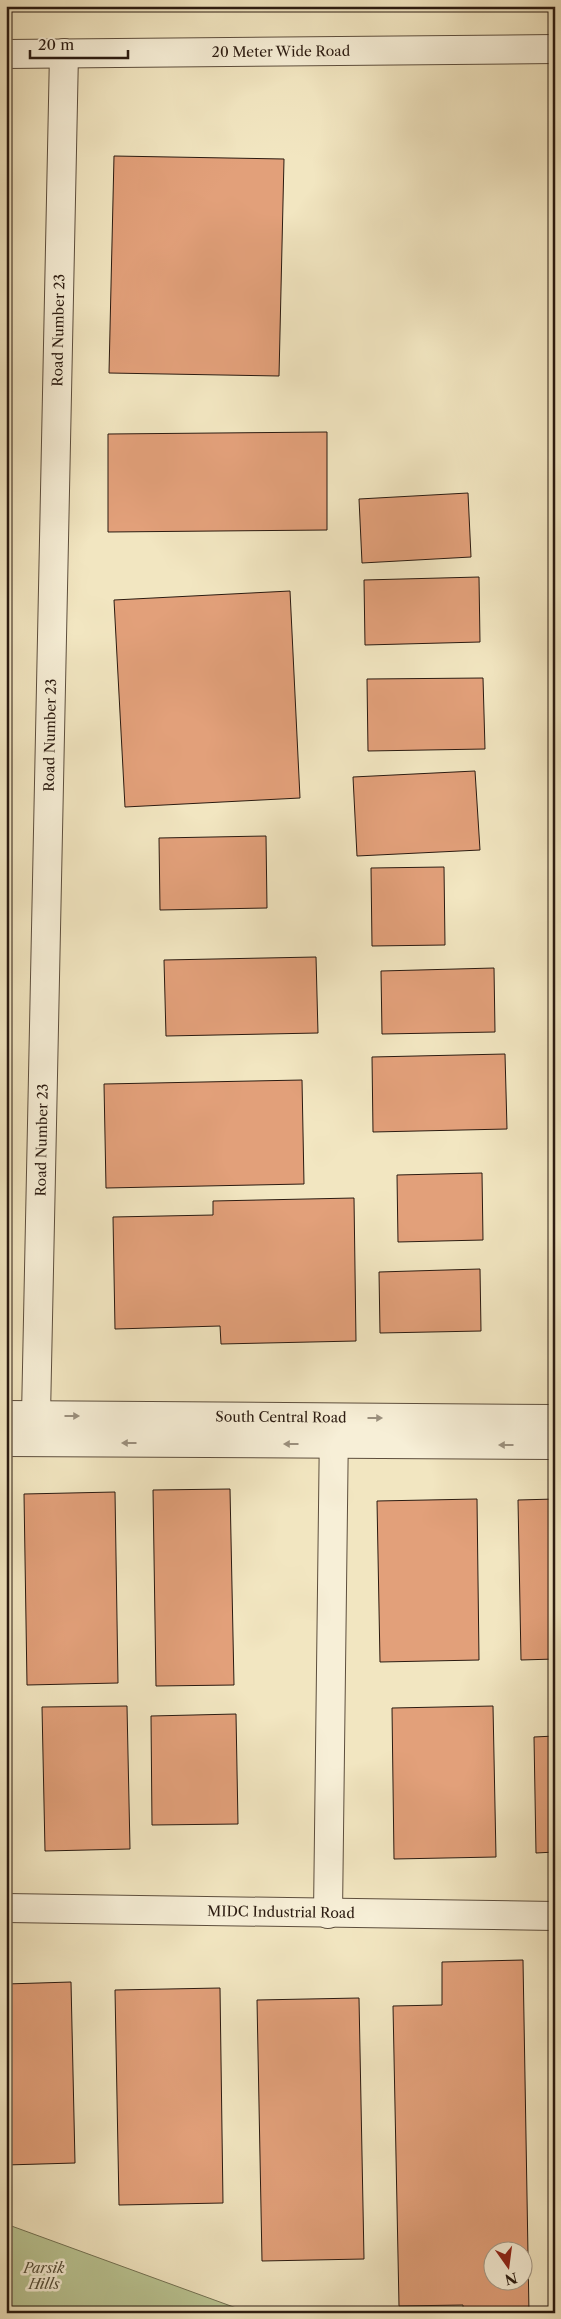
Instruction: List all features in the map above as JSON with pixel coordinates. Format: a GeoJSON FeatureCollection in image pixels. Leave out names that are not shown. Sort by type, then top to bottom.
{"type":"FeatureCollection","features":[{"type":"Feature","properties":{"kind":"street","name":"20 Meter Wide Road"},"geometry":{"type":"LineString","coordinates":[[6,54],[555,49]]}},
{"type":"Feature","properties":{"kind":"street","name":"Road Number 23"},"geometry":{"type":"LineString","coordinates":[[36,1416],[64,53]]}},
{"type":"Feature","properties":{"kind":"street","name":"South Central Road"},"geometry":{"type":"LineString","coordinates":[[6,1415],[555,1419]]}},
{"type":"Feature","properties":{"kind":"street"},"geometry":{"type":"LineString","coordinates":[[328,1914],[334,1417]]}},
{"type":"Feature","properties":{"kind":"street","name":"South Central Road"},"geometry":{"type":"LineString","coordinates":[[6,1442],[555,1445]]}},
{"type":"Feature","properties":{"kind":"street","name":"MIDC Industrial Road"},"geometry":{"type":"LineString","coordinates":[[6,1908],[555,1916]]}},
{"type":"Feature","properties":{"kind":"green space","name":"Parsik Hills"},"geometry":{"type":"Polygon","coordinates":[[[6,2224],[250,2313],[6,2313],[6,2224]]]}},
{"type":"Feature","properties":{"kind":"building"},"geometry":{"type":"Polygon","coordinates":[[[114,156],[284,159],[279,376],[109,373],[114,156]]]}},
{"type":"Feature","properties":{"kind":"building"},"geometry":{"type":"Polygon","coordinates":[[[327,432],[327,530],[108,532],[108,434],[327,432]]]}},
{"type":"Feature","properties":{"kind":"building"},"geometry":{"type":"Polygon","coordinates":[[[468,493],[471,557],[362,563],[359,499],[468,493]]]}},
{"type":"Feature","properties":{"kind":"building"},"geometry":{"type":"Polygon","coordinates":[[[479,577],[480,642],[365,645],[364,580],[479,577]]]}},
{"type":"Feature","properties":{"kind":"building"},"geometry":{"type":"Polygon","coordinates":[[[290,591],[300,798],[125,807],[114,600],[290,591]]]}},
{"type":"Feature","properties":{"kind":"building"},"geometry":{"type":"Polygon","coordinates":[[[483,678],[485,749],[368,751],[367,679],[483,678]]]}},
{"type":"Feature","properties":{"kind":"building"},"geometry":{"type":"Polygon","coordinates":[[[475,771],[480,850],[357,856],[353,777],[475,771]]]}},
{"type":"Feature","properties":{"kind":"building"},"geometry":{"type":"Polygon","coordinates":[[[266,836],[267,908],[160,910],[159,838],[266,836]]]}},
{"type":"Feature","properties":{"kind":"building"},"geometry":{"type":"Polygon","coordinates":[[[444,867],[445,945],[372,946],[371,868],[444,867]]]}},
{"type":"Feature","properties":{"kind":"building"},"geometry":{"type":"Polygon","coordinates":[[[316,957],[318,1033],[166,1036],[164,960],[316,957]]]}},
{"type":"Feature","properties":{"kind":"building"},"geometry":{"type":"Polygon","coordinates":[[[494,968],[495,1032],[382,1034],[381,971],[494,968]]]}},
{"type":"Feature","properties":{"kind":"building"},"geometry":{"type":"Polygon","coordinates":[[[505,1054],[507,1129],[373,1132],[372,1057],[505,1054]]]}},
{"type":"Feature","properties":{"kind":"building"},"geometry":{"type":"Polygon","coordinates":[[[302,1080],[304,1184],[106,1188],[104,1084],[302,1080]]]}},
{"type":"Feature","properties":{"kind":"building"},"geometry":{"type":"Polygon","coordinates":[[[482,1173],[483,1240],[398,1242],[397,1175],[482,1173]]]}},
{"type":"Feature","properties":{"kind":"building"},"geometry":{"type":"Polygon","coordinates":[[[354,1198],[356,1341],[221,1344],[220,1326],[115,1329],[113,1217],[213,1215],[213,1201],[354,1198]]]}},
{"type":"Feature","properties":{"kind":"building"},"geometry":{"type":"Polygon","coordinates":[[[480,1269],[481,1331],[380,1333],[379,1272],[480,1269]]]}},
{"type":"Feature","properties":{"kind":"building"},"geometry":{"type":"Polygon","coordinates":[[[230,1489],[234,1685],[156,1686],[153,1490],[230,1489]]]}},
{"type":"Feature","properties":{"kind":"building"},"geometry":{"type":"Polygon","coordinates":[[[115,1492],[118,1683],[27,1685],[24,1494],[115,1492]]]}},
{"type":"Feature","properties":{"kind":"building"},"geometry":{"type":"Polygon","coordinates":[[[477,1499],[479,1660],[380,1662],[377,1501],[477,1499]]]}},
{"type":"Feature","properties":{"kind":"building"},"geometry":{"type":"Polygon","coordinates":[[[555,1499],[555,1659],[521,1660],[518,1500],[555,1499]]]}},
{"type":"Feature","properties":{"kind":"building"},"geometry":{"type":"Polygon","coordinates":[[[127,1706],[130,1849],[45,1851],[42,1707],[127,1706]]]}},
{"type":"Feature","properties":{"kind":"building"},"geometry":{"type":"Polygon","coordinates":[[[493,1706],[496,1857],[394,1859],[392,1708],[493,1706]]]}},
{"type":"Feature","properties":{"kind":"building"},"geometry":{"type":"Polygon","coordinates":[[[236,1714],[238,1824],[152,1825],[151,1716],[236,1714]]]}},
{"type":"Feature","properties":{"kind":"building"},"geometry":{"type":"Polygon","coordinates":[[[555,1736],[555,1852],[536,1853],[534,1737],[555,1736]]]}},
{"type":"Feature","properties":{"kind":"building"},"geometry":{"type":"Polygon","coordinates":[[[523,1960],[528,2242],[484,2242],[484,2292],[529,2292],[529,2313],[463,2313],[463,2305],[399,2306],[393,2006],[442,2005],[442,1962],[523,1960]]]}},
{"type":"Feature","properties":{"kind":"building"},"geometry":{"type":"Polygon","coordinates":[[[71,1982],[75,2163],[6,2165],[6,1984],[71,1982]]]}},
{"type":"Feature","properties":{"kind":"building"},"geometry":{"type":"Polygon","coordinates":[[[220,1988],[223,2203],[119,2205],[115,1990],[220,1988]]]}},
{"type":"Feature","properties":{"kind":"building"},"geometry":{"type":"Polygon","coordinates":[[[359,1998],[364,2259],[262,2261],[257,2000],[359,1998]]]}}]}
